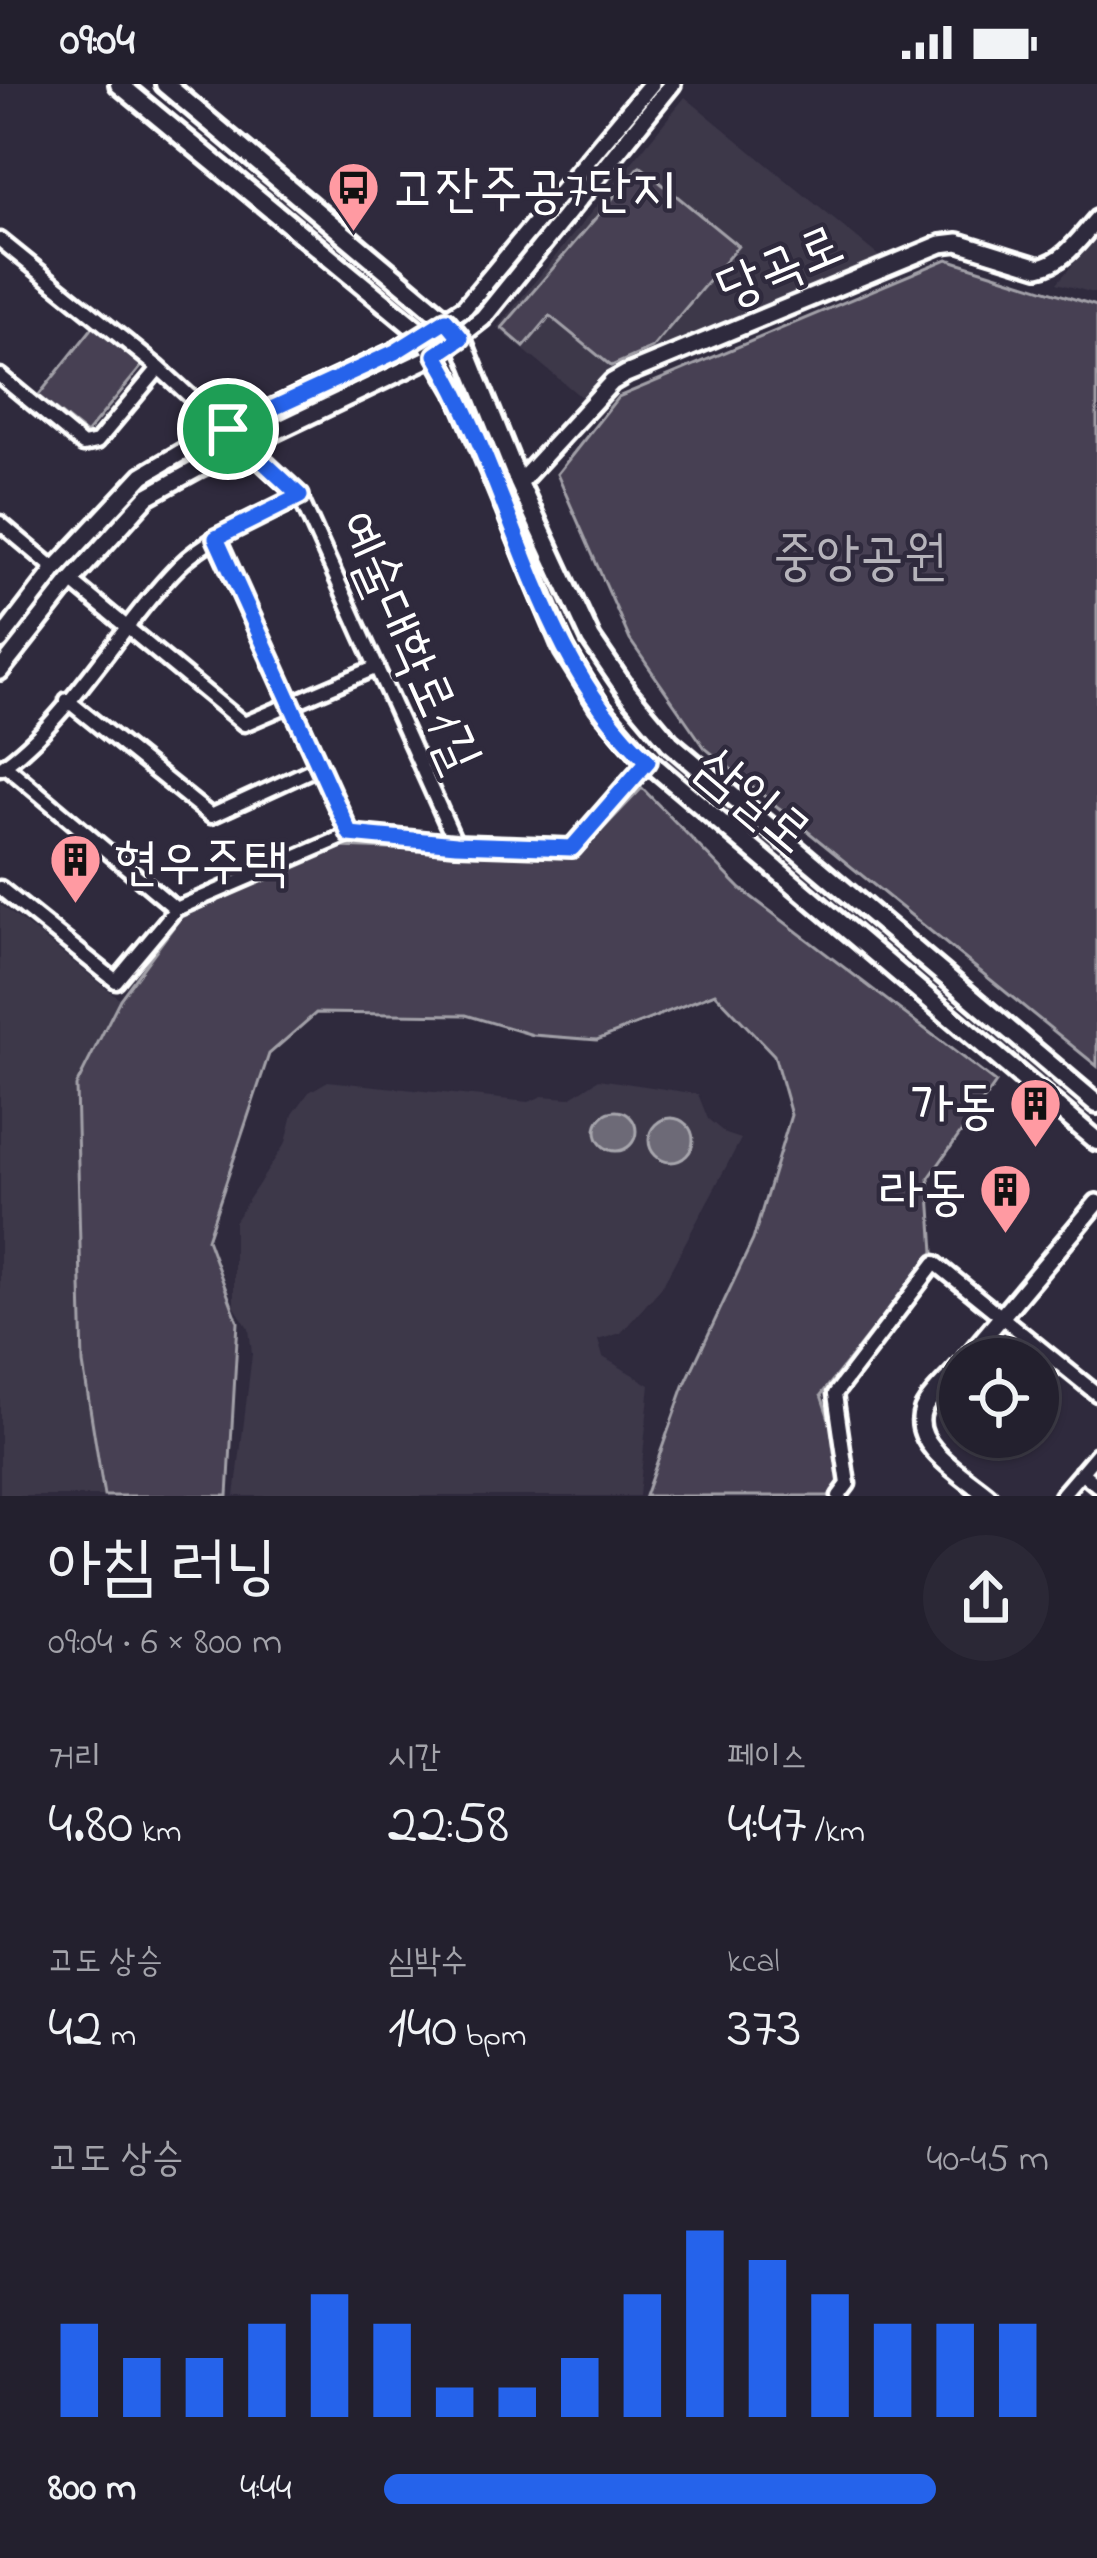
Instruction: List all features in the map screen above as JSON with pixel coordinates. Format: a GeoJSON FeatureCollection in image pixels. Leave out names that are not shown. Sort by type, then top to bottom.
{"type":"FeatureCollection","features":[{"type":"Feature","properties":{"kind":"main road","name":"삼일로"},"geometry":{"type":"LineString","coordinates":[[119,84],[423,335],[460,398],[564,650],[599,706],[648,761],[1097,1141]]}},
{"type":"Feature","properties":{"kind":"main road","name":"삼일로"},"geometry":{"type":"LineString","coordinates":[[164,84],[446,320],[461,338],[519,483],[591,639],[670,743],[1097,1104]]}},
{"type":"Feature","properties":{"kind":"street"},"geometry":{"type":"LineString","coordinates":[[0,641],[55,569],[142,475],[228,429],[395,352],[464,307],[651,84]]}},
{"type":"Feature","properties":{"kind":"street"},"geometry":{"type":"LineString","coordinates":[[0,670],[71,580],[148,496],[436,355],[461,338],[483,318],[672,84]]}},
{"type":"Feature","properties":{"kind":"street","name":"당곡로"},"geometry":{"type":"LineString","coordinates":[[519,483],[612,382],[626,374],[941,244],[958,242],[1039,267],[1050,265],[1097,219]]}},
{"type":"Feature","properties":{"kind":"street","name":"예술대학로1길"},"geometry":{"type":"LineString","coordinates":[[0,240],[159,368],[300,496],[456,844]]}},
{"type":"Feature","properties":{"kind":"street"},"geometry":{"type":"LineString","coordinates":[[0,376],[83,445],[97,442],[159,368]]}},
{"type":"Feature","properties":{"kind":"street"},"geometry":{"type":"LineString","coordinates":[[176,909],[2,767],[68,700],[181,564],[216,538],[300,496]]}},
{"type":"Feature","properties":{"kind":"street"},"geometry":{"type":"LineString","coordinates":[[0,523],[55,569]]}},
{"type":"Feature","properties":{"kind":"street"},"geometry":{"type":"LineString","coordinates":[[216,538],[350,834]]}},
{"type":"Feature","properties":{"kind":"street"},"geometry":{"type":"LineString","coordinates":[[71,580],[244,724],[377,667]]}},
{"type":"Feature","properties":{"kind":"street"},"geometry":{"type":"LineString","coordinates":[[68,700],[212,816],[320,766]]}},
{"type":"Feature","properties":{"kind":"street"},"geometry":{"type":"LineString","coordinates":[[0,889],[116,981],[176,909],[350,834],[572,848],[648,761]]}},
{"type":"Feature","properties":{"kind":"street"},"geometry":{"type":"LineString","coordinates":[[984,1338],[1097,1203]]}},
{"type":"Feature","properties":{"kind":"street"},"geometry":{"type":"LineString","coordinates":[[839,1496],[848,1484],[835,1394],[935,1263],[1097,1394]]}},
{"type":"Feature","properties":{"kind":"street"},"geometry":{"type":"LineString","coordinates":[[939,1390],[923,1409],[920,1428],[927,1444],[939,1454]]}},
{"type":"Feature","properties":{"kind":"street"},"geometry":{"type":"LineString","coordinates":[[1061,1496],[1097,1454]]}},
{"type":"Feature","properties":{"kind":"street"},"geometry":{"type":"LineString","coordinates":[[943,1458],[988,1496]]}},
{"type":"Feature","properties":{"kind":"street"},"geometry":{"type":"LineString","coordinates":[[1081,1472],[1097,1485]]}},
{"type":"Feature","properties":{"kind":"shaded area"},"geometry":{"type":"Polygon","coordinates":[[[685,97],[881,258],[611,373],[587,402],[497,328],[685,97]]]}},
{"type":"Feature","properties":{"kind":"shaded area"},"geometry":{"type":"Polygon","coordinates":[[[1097,236],[1097,294],[1057,283],[1097,236]]]}},
{"type":"Feature","properties":{"kind":"shaded area"},"geometry":{"type":"Polygon","coordinates":[[[0,904],[120,999],[76,1086],[83,1364],[104,1496],[0,1496],[0,904]]]}},
{"type":"Feature","properties":{"kind":"shaded area"},"geometry":{"type":"Polygon","coordinates":[[[599,1079],[698,1094],[708,1119],[741,1139],[661,1288],[621,1333],[598,1340],[603,1357],[650,1385],[639,1496],[235,1496],[252,1354],[249,1329],[234,1306],[234,1222],[286,1142],[293,1114],[309,1092],[328,1081],[529,1102],[542,1096],[570,1098],[599,1079]]]}},
{"type":"Feature","properties":{"kind":"shaded area"},"geometry":{"type":"Polygon","coordinates":[[[616,1111],[630,1117],[636,1131],[630,1145],[616,1151],[602,1145],[596,1131],[602,1117],[616,1111]]]}},
{"type":"Feature","properties":{"kind":"shaded area"},"geometry":{"type":"Polygon","coordinates":[[[671,1118],[686,1125],[693,1140],[686,1155],[671,1162],[656,1155],[649,1140],[656,1125],[671,1118]]]}},
{"type":"Feature","properties":{"kind":"green space"},"geometry":{"type":"Polygon","coordinates":[[[640,166],[738,246],[652,348],[611,366],[550,316],[524,347],[502,328],[640,166]]]}},
{"type":"Feature","properties":{"kind":"green space","name":"중앙공원"},"geometry":{"type":"Polygon","coordinates":[[[947,259],[1097,306],[1097,1066],[705,748],[630,640],[557,474],[618,397],[947,259]]]}},
{"type":"Feature","properties":{"kind":"green space"},"geometry":{"type":"Polygon","coordinates":[[[94,326],[142,366],[86,434],[38,396],[94,326]]]}},
{"type":"Feature","properties":{"kind":"green space"},"geometry":{"type":"Polygon","coordinates":[[[642,788],[741,889],[996,1083],[929,1178],[934,1252],[821,1395],[847,1472],[829,1496],[645,1496],[684,1386],[753,1240],[791,1115],[774,1055],[715,993],[597,1040],[533,1035],[466,1015],[316,1013],[269,1054],[207,1239],[238,1322],[228,1496],[104,1496],[83,1364],[76,1086],[120,999],[185,911],[338,847],[577,856],[642,788]]]}},
{"type":"Feature","properties":{"kind":"place","name":"고잔주공7단지"},"geometry":{"type":"Point","coordinates":[353,233]}},
{"type":"Feature","properties":{"kind":"place","name":"현우주택"},"geometry":{"type":"Point","coordinates":[75,906]}},
{"type":"Feature","properties":{"kind":"place","name":"가동"},"geometry":{"type":"Point","coordinates":[1036,1149]}},
{"type":"Feature","properties":{"kind":"place","name":"라동"},"geometry":{"type":"Point","coordinates":[1006,1235]}},
{"type":"Feature","properties":{"kind":"route"},"geometry":{"type":"LineString","coordinates":[[446,320],[461,338],[436,355],[501,491],[564,650],[599,706],[648,761],[572,848],[350,834],[216,538],[300,496],[228,429],[395,352],[446,320]]}}]}
